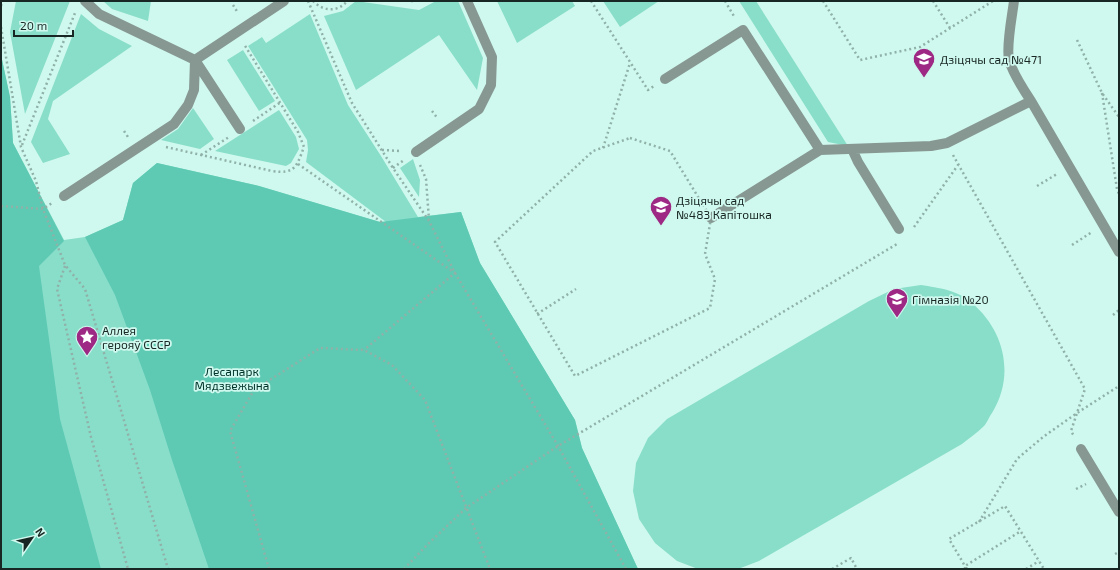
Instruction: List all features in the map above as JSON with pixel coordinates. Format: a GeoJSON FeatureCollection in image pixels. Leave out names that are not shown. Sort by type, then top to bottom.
{"type":"FeatureCollection","features":[{"type":"Feature","properties":{"kind":"lane"},"geometry":{"type":"LineString","coordinates":[[85,1],[99,14],[195,60],[240,129]]}},
{"type":"Feature","properties":{"kind":"lane"},"geometry":{"type":"LineString","coordinates":[[195,60],[284,1]]}},
{"type":"Feature","properties":{"kind":"lane"},"geometry":{"type":"LineString","coordinates":[[416,152],[479,109],[491,85],[492,57],[467,1]]}},
{"type":"Feature","properties":{"kind":"lane"},"geometry":{"type":"LineString","coordinates":[[1014,1],[1009,60],[1031,101],[1119,252]]}},
{"type":"Feature","properties":{"kind":"lane"},"geometry":{"type":"LineString","coordinates":[[665,79],[743,30],[820,150]]}},
{"type":"Feature","properties":{"kind":"lane"},"geometry":{"type":"LineString","coordinates":[[64,196],[174,124],[188,105],[194,90],[195,60]]}},
{"type":"Feature","properties":{"kind":"lane"},"geometry":{"type":"LineString","coordinates":[[711,218],[820,150],[931,146],[947,144],[1031,101]]}},
{"type":"Feature","properties":{"kind":"lane"},"geometry":{"type":"LineString","coordinates":[[852,149],[858,162],[899,229]]}},
{"type":"Feature","properties":{"kind":"lane"},"geometry":{"type":"LineString","coordinates":[[1081,449],[1119,512]]}},
{"type":"Feature","properties":{"kind":"path"},"geometry":{"type":"LineString","coordinates":[[1,6],[2,1]]}},
{"type":"Feature","properties":{"kind":"path"},"geometry":{"type":"LineString","coordinates":[[308,1],[352,103],[429,221],[455,273],[558,446],[626,569]]}},
{"type":"Feature","properties":{"kind":"path"},"geometry":{"type":"LineString","coordinates":[[313,1],[325,9],[332,10],[339,8],[347,1]]}},
{"type":"Feature","properties":{"kind":"path"},"geometry":{"type":"LineString","coordinates":[[590,1],[648,90],[665,79]]}},
{"type":"Feature","properties":{"kind":"path"},"geometry":{"type":"LineString","coordinates":[[725,1],[743,30]]}},
{"type":"Feature","properties":{"kind":"path"},"geometry":{"type":"LineString","coordinates":[[823,1],[860,60],[920,47],[993,1]]}},
{"type":"Feature","properties":{"kind":"path"},"geometry":{"type":"LineString","coordinates":[[933,1],[950,28]]}},
{"type":"Feature","properties":{"kind":"path"},"geometry":{"type":"LineString","coordinates":[[21,147],[77,8]]}},
{"type":"Feature","properties":{"kind":"path"},"geometry":{"type":"LineString","coordinates":[[1,27],[21,147],[36,181],[43,209],[65,265],[85,289],[168,569]]}},
{"type":"Feature","properties":{"kind":"path"},"geometry":{"type":"LineString","coordinates":[[1077,40],[1102,93],[1119,117]]}},
{"type":"Feature","properties":{"kind":"path"},"geometry":{"type":"LineString","coordinates":[[603,148],[630,63]]}},
{"type":"Feature","properties":{"kind":"path"},"geometry":{"type":"LineString","coordinates":[[1102,93],[1119,194]]}},
{"type":"Feature","properties":{"kind":"path"},"geometry":{"type":"LineString","coordinates":[[630,138],[670,151],[711,218],[705,254],[715,279],[710,308],[575,376],[494,242],[593,152],[603,148],[630,138]]}},
{"type":"Feature","properties":{"kind":"path"},"geometry":{"type":"LineString","coordinates":[[947,144],[958,166],[1085,389],[1071,431],[1081,449]]}},
{"type":"Feature","properties":{"kind":"path"},"geometry":{"type":"LineString","coordinates":[[382,150],[416,152]]}},
{"type":"Feature","properties":{"kind":"path"},"geometry":{"type":"LineString","coordinates":[[393,168],[416,152]]}},
{"type":"Feature","properties":{"kind":"path"},"geometry":{"type":"LineString","coordinates":[[416,152],[426,179],[429,221]]}},
{"type":"Feature","properties":{"kind":"path"},"geometry":{"type":"LineString","coordinates":[[298,164],[455,273]]}},
{"type":"Feature","properties":{"kind":"path"},"geometry":{"type":"LineString","coordinates":[[911,232],[958,166]]}},
{"type":"Feature","properties":{"kind":"path"},"geometry":{"type":"LineString","coordinates":[[1037,186],[1069,166]]}},
{"type":"Feature","properties":{"kind":"path"},"geometry":{"type":"LineString","coordinates":[[1,206],[43,209]]}},
{"type":"Feature","properties":{"kind":"path"},"geometry":{"type":"LineString","coordinates":[[1072,245],[1104,225]]}},
{"type":"Feature","properties":{"kind":"path"},"geometry":{"type":"LineString","coordinates":[[404,569],[466,508],[558,446],[900,242]]}},
{"type":"Feature","properties":{"kind":"path"},"geometry":{"type":"LineString","coordinates":[[65,265],[57,289],[91,436],[128,569]]}},
{"type":"Feature","properties":{"kind":"path"},"geometry":{"type":"LineString","coordinates":[[364,350],[455,273]]}},
{"type":"Feature","properties":{"kind":"path"},"geometry":{"type":"LineString","coordinates":[[537,314],[576,289]]}},
{"type":"Feature","properties":{"kind":"path"},"geometry":{"type":"LineString","coordinates":[[1113,315],[1119,310]]}},
{"type":"Feature","properties":{"kind":"path"},"geometry":{"type":"LineString","coordinates":[[269,569],[230,431],[254,390],[320,348],[364,350],[392,365],[425,400],[490,569]]}},
{"type":"Feature","properties":{"kind":"path"},"geometry":{"type":"LineString","coordinates":[[979,522],[1018,459],[1043,437],[1119,386]]}},
{"type":"Feature","properties":{"kind":"path"},"geometry":{"type":"LineString","coordinates":[[1021,531],[965,568],[949,540],[1006,506],[1044,569]]}},
{"type":"Feature","properties":{"kind":"path"},"geometry":{"type":"LineString","coordinates":[[1114,554],[1119,552]]}},
{"type":"Feature","properties":{"kind":"path"},"geometry":{"type":"LineString","coordinates":[[832,569],[851,558],[857,569]]}},
{"type":"Feature","properties":{"kind":"path"},"geometry":{"type":"LineString","coordinates":[[1026,569],[1039,561]]}},
{"type":"Feature","properties":{"kind":"green space"},"geometry":{"type":"Polygon","coordinates":[[[16,1],[70,1],[25,114],[10,32],[16,1]]]}},
{"type":"Feature","properties":{"kind":"green space"},"geometry":{"type":"Polygon","coordinates":[[[103,1],[151,1],[148,21],[112,9],[103,1]]]}},
{"type":"Feature","properties":{"kind":"green space"},"geometry":{"type":"Polygon","coordinates":[[[356,1],[419,10],[436,1],[458,1],[483,58],[477,90],[439,35],[356,90],[324,16],[343,11],[356,1]]]}},
{"type":"Feature","properties":{"kind":"green space"},"geometry":{"type":"Polygon","coordinates":[[[497,1],[572,1],[575,6],[517,43],[497,1]]]}},
{"type":"Feature","properties":{"kind":"green space"},"geometry":{"type":"Polygon","coordinates":[[[603,1],[659,1],[620,27],[603,1]]]}},
{"type":"Feature","properties":{"kind":"green space"},"geometry":{"type":"Polygon","coordinates":[[[739,1],[756,1],[848,146],[828,142],[739,1]]]}},
{"type":"Feature","properties":{"kind":"green space"},"geometry":{"type":"Polygon","coordinates":[[[81,14],[99,29],[132,46],[53,101],[48,119],[70,154],[43,163],[31,142],[81,14]]]}},
{"type":"Feature","properties":{"kind":"green space","name":"Лесапарк Мядзвежына"},"geometry":{"type":"Polygon","coordinates":[[[310,14],[348,105],[418,217],[461,212],[480,263],[575,420],[582,448],[638,569],[1,569],[1,55],[10,97],[13,143],[64,240],[85,237],[123,220],[133,183],[157,163],[259,186],[380,222],[386,222],[306,162],[308,150],[307,140],[248,46],[262,37],[266,43],[310,14]]]}},
{"type":"Feature","properties":{"kind":"green space"},"geometry":{"type":"Polygon","coordinates":[[[243,50],[275,101],[259,111],[227,60],[243,50]]]}},
{"type":"Feature","properties":{"kind":"green space"},"geometry":{"type":"Polygon","coordinates":[[[1,55],[10,97],[13,143],[64,241],[39,266],[60,419],[101,569],[1,569],[1,55]]]}},
{"type":"Feature","properties":{"kind":"green space"},"geometry":{"type":"Polygon","coordinates":[[[193,108],[214,139],[200,149],[161,140],[178,129],[193,108]]]}},
{"type":"Feature","properties":{"kind":"green space"},"geometry":{"type":"Polygon","coordinates":[[[279,110],[296,137],[299,149],[291,163],[286,166],[215,151],[279,110]]]}},
{"type":"Feature","properties":{"kind":"green space"},"geometry":{"type":"Polygon","coordinates":[[[413,159],[420,180],[419,197],[400,168],[413,159]]]}},
{"type":"Feature","properties":{"kind":"green space","name":"Лесапарк Мядзвежына"},"geometry":{"type":"Polygon","coordinates":[[[157,163],[259,186],[380,222],[461,212],[480,263],[575,420],[582,448],[638,569],[209,569],[150,390],[115,295],[85,237],[123,220],[133,183],[157,163]]]}},
{"type":"Feature","properties":{"kind":"green space","name":"Гімназія №20"},"geometry":{"type":"Polygon","coordinates":[[[921,285],[948,290],[967,299],[983,314],[999,340],[1003,355],[1003,384],[999,399],[992,413],[979,431],[962,444],[759,561],[738,569],[698,569],[677,561],[655,543],[639,519],[633,491],[636,463],[648,438],[667,419],[869,301],[894,289],[921,285]]]}},
{"type":"Feature","properties":{"kind":"place","name":"Дзіцячы сад №471"},"geometry":{"type":"Point","coordinates":[924,78]}},
{"type":"Feature","properties":{"kind":"place","name":"Дзіцячы сад №483 Капітошка"},"geometry":{"type":"Point","coordinates":[661,226]}},
{"type":"Feature","properties":{"kind":"place","name":"Гімназія №20"},"geometry":{"type":"Point","coordinates":[897,318]}},
{"type":"Feature","properties":{"kind":"place","name":"Аллея герояў СССР"},"geometry":{"type":"Point","coordinates":[87,356]}}]}
